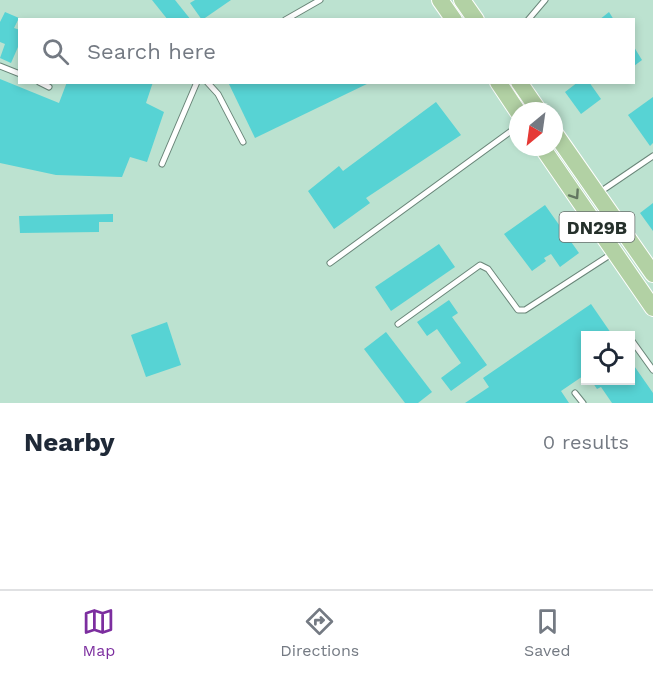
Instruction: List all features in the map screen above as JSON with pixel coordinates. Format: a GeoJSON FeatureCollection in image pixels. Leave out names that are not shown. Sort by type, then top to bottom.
{"type":"FeatureCollection","features":[{"type":"Feature","properties":{"kind":"main road"},"geometry":{"type":"LineString","coordinates":[[440,0],[452,18]]}},
{"type":"Feature","properties":{"kind":"main road"},"geometry":{"type":"LineString","coordinates":[[463,0],[475,18]]}},
{"type":"Feature","properties":{"kind":"main road"},"geometry":{"type":"LineString","coordinates":[[499,84],[511,102]]}},
{"type":"Feature","properties":{"kind":"main road"},"geometry":{"type":"LineString","coordinates":[[520,84],[533,102]]}},
{"type":"Feature","properties":{"kind":"main road","name":"DN29B"},"geometry":{"type":"LineString","coordinates":[[563,145],[653,274]]}},
{"type":"Feature","properties":{"kind":"main road","name":"DN29B"},"geometry":{"type":"LineString","coordinates":[[548,156],[653,308]]}},
{"type":"Feature","properties":{"kind":"lane"},"geometry":{"type":"LineString","coordinates":[[288,18],[320,0]]}},
{"type":"Feature","properties":{"kind":"lane"},"geometry":{"type":"LineString","coordinates":[[530,18],[545,0]]}},
{"type":"Feature","properties":{"kind":"lane"},"geometry":{"type":"LineString","coordinates":[[0,66],[18,73]]}},
{"type":"Feature","properties":{"kind":"lane"},"geometry":{"type":"LineString","coordinates":[[43,84],[49,87]]}},
{"type":"Feature","properties":{"kind":"lane"},"geometry":{"type":"LineString","coordinates":[[162,164],[195,84]]}},
{"type":"Feature","properties":{"kind":"lane"},"geometry":{"type":"LineString","coordinates":[[209,84],[218,94],[243,142]]}},
{"type":"Feature","properties":{"kind":"lane"},"geometry":{"type":"LineString","coordinates":[[330,263],[509,133]]}},
{"type":"Feature","properties":{"kind":"lane"},"geometry":{"type":"LineString","coordinates":[[597,194],[653,156]]}},
{"type":"Feature","properties":{"kind":"lane"},"geometry":{"type":"LineString","coordinates":[[398,324],[480,265],[488,269],[518,310],[525,310],[614,252]]}},
{"type":"Feature","properties":{"kind":"lane"},"geometry":{"type":"LineString","coordinates":[[635,344],[653,370]]}},
{"type":"Feature","properties":{"kind":"lane"},"geometry":{"type":"LineString","coordinates":[[575,393],[583,403]]}},
{"type":"Feature","properties":{"kind":"shaded area"},"geometry":{"type":"Polygon","coordinates":[[[0,0],[653,0],[653,403],[0,403],[0,0]]]}},
{"type":"Feature","properties":{"kind":"building"},"geometry":{"type":"Polygon","coordinates":[[[152,0],[175,0],[189,18],[166,18],[152,0]]]}},
{"type":"Feature","properties":{"kind":"building"},"geometry":{"type":"Polygon","coordinates":[[[195,0],[231,0],[205,18],[201,18],[190,3],[195,0]]]}},
{"type":"Feature","properties":{"kind":"building"},"geometry":{"type":"Polygon","coordinates":[[[5,12],[19,18],[14,28],[18,29],[18,47],[11,63],[0,58],[5,44],[0,42],[0,22],[5,12]]]}},
{"type":"Feature","properties":{"kind":"building"},"geometry":{"type":"Polygon","coordinates":[[[609,12],[613,18],[602,18],[609,12]]]}},
{"type":"Feature","properties":{"kind":"building"},"geometry":{"type":"Polygon","coordinates":[[[635,49],[642,60],[635,65],[635,49]]]}},
{"type":"Feature","properties":{"kind":"building"},"geometry":{"type":"Polygon","coordinates":[[[0,79],[59,103],[66,84],[152,84],[146,103],[164,112],[147,162],[130,157],[122,177],[56,175],[0,163],[0,79]]]}},
{"type":"Feature","properties":{"kind":"building"},"geometry":{"type":"Polygon","coordinates":[[[229,84],[367,84],[255,138],[229,84]]]}},
{"type":"Feature","properties":{"kind":"building"},"geometry":{"type":"Polygon","coordinates":[[[575,84],[590,84],[601,99],[581,114],[565,92],[575,84]]]}},
{"type":"Feature","properties":{"kind":"building"},"geometry":{"type":"Polygon","coordinates":[[[653,97],[653,143],[650,146],[628,115],[653,97]]]}},
{"type":"Feature","properties":{"kind":"building"},"geometry":{"type":"Polygon","coordinates":[[[436,102],[461,135],[366,198],[370,203],[334,229],[308,191],[339,166],[343,171],[436,102]]]}},
{"type":"Feature","properties":{"kind":"building"},"geometry":{"type":"Polygon","coordinates":[[[653,203],[653,231],[640,213],[653,203]]]}},
{"type":"Feature","properties":{"kind":"building"},"geometry":{"type":"Polygon","coordinates":[[[545,205],[579,253],[560,267],[551,254],[544,258],[546,261],[532,271],[504,234],[545,205]]]}},
{"type":"Feature","properties":{"kind":"building"},"geometry":{"type":"Polygon","coordinates":[[[113,214],[113,222],[99,222],[99,232],[20,233],[19,216],[113,214]]]}},
{"type":"Feature","properties":{"kind":"building"},"geometry":{"type":"Polygon","coordinates":[[[439,244],[455,267],[391,311],[375,287],[439,244]]]}},
{"type":"Feature","properties":{"kind":"building"},"geometry":{"type":"Polygon","coordinates":[[[449,300],[458,313],[452,317],[487,365],[451,391],[441,378],[461,363],[437,329],[427,336],[417,322],[449,300]]]}},
{"type":"Feature","properties":{"kind":"building"},"geometry":{"type":"Polygon","coordinates":[[[591,304],[610,331],[581,331],[581,377],[561,391],[569,403],[465,403],[489,387],[483,378],[591,304]]]}},
{"type":"Feature","properties":{"kind":"building"},"geometry":{"type":"Polygon","coordinates":[[[167,322],[181,365],[146,377],[131,335],[167,322]]]}},
{"type":"Feature","properties":{"kind":"building"},"geometry":{"type":"Polygon","coordinates":[[[386,332],[432,392],[418,403],[405,403],[364,349],[386,332]]]}},
{"type":"Feature","properties":{"kind":"building"},"geometry":{"type":"Polygon","coordinates":[[[635,367],[653,393],[653,403],[612,403],[601,387],[597,389],[594,385],[635,385],[635,367]]]}}]}
